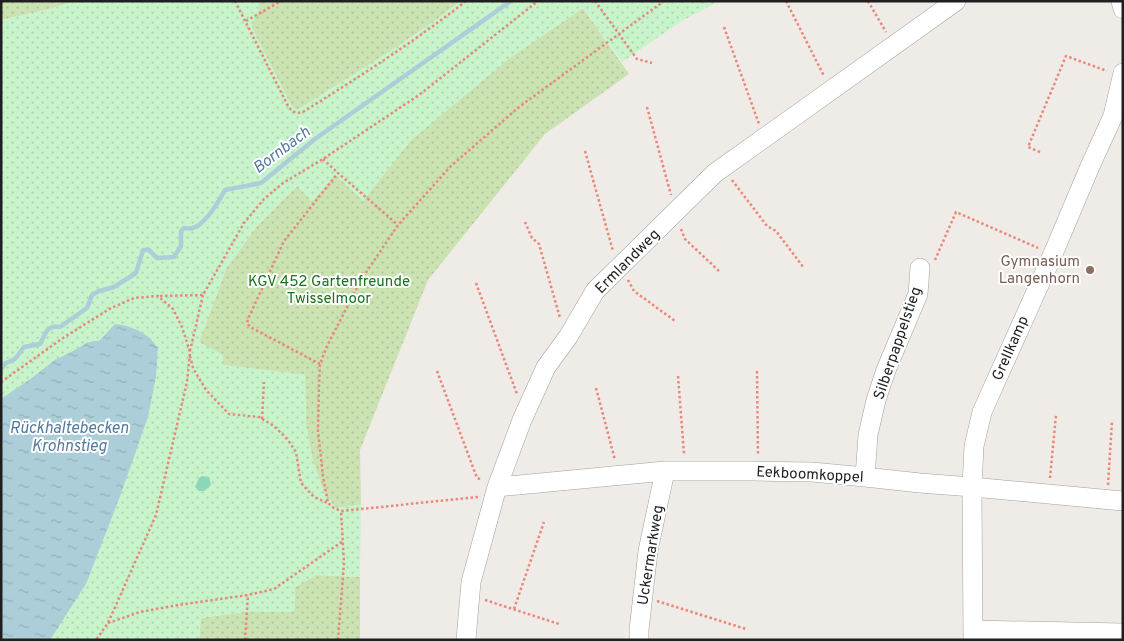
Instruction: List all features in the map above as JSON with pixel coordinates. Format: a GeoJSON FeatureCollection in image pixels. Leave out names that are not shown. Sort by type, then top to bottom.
{"type":"FeatureCollection","features":[{"type":"Feature","properties":{"kind":"street","name":"Ermlandweg"},"geometry":{"type":"LineString","coordinates":[[466,640],[471,582],[497,487],[525,413],[546,367],[568,337],[595,291],[715,173],[956,1]]}},
{"type":"Feature","properties":{"kind":"street"},"geometry":{"type":"LineString","coordinates":[[1121,1],[1123,9]]}},
{"type":"Feature","properties":{"kind":"street","name":"Grellkamp"},"geometry":{"type":"LineString","coordinates":[[973,635],[972,487],[974,446],[982,412],[1113,116],[1122,74]]}},
{"type":"Feature","properties":{"kind":"street","name":"Silberpappelstieg"},"geometry":{"type":"LineString","coordinates":[[865,476],[868,435],[876,400],[886,370],[918,294],[920,268]]}},
{"type":"Feature","properties":{"kind":"street","name":"Eekboomkoppel"},"geometry":{"type":"LineString","coordinates":[[497,487],[665,471],[812,472],[1115,501]]}},
{"type":"Feature","properties":{"kind":"street","name":"Uckermarkweg"},"geometry":{"type":"LineString","coordinates":[[639,640],[648,551],[665,471]]}},
{"type":"Feature","properties":{"kind":"street"},"geometry":{"type":"LineString","coordinates":[[973,635],[1123,633]]}},
{"type":"Feature","properties":{"kind":"path"},"geometry":{"type":"LineString","coordinates":[[235,1],[288,106],[291,111],[297,113],[303,112],[364,74],[466,1]]}},
{"type":"Feature","properties":{"kind":"path"},"geometry":{"type":"LineString","coordinates":[[246,21],[281,1]]}},
{"type":"Feature","properties":{"kind":"path"},"geometry":{"type":"LineString","coordinates":[[96,640],[108,623],[156,515],[187,382],[190,352],[203,294],[244,223],[264,199],[283,183],[323,159],[419,95],[538,1]]}},
{"type":"Feature","properties":{"kind":"path"},"geometry":{"type":"LineString","coordinates":[[595,1],[637,59],[652,63]]}},
{"type":"Feature","properties":{"kind":"path"},"geometry":{"type":"LineString","coordinates":[[328,503],[318,431],[320,364],[361,280],[398,225],[451,166],[519,107],[664,1]]}},
{"type":"Feature","properties":{"kind":"path"},"geometry":{"type":"LineString","coordinates":[[786,1],[831,90]]}},
{"type":"Feature","properties":{"kind":"path"},"geometry":{"type":"LineString","coordinates":[[868,1],[894,46]]}},
{"type":"Feature","properties":{"kind":"path"},"geometry":{"type":"LineString","coordinates":[[724,27],[764,138]]}},
{"type":"Feature","properties":{"kind":"path"},"geometry":{"type":"LineString","coordinates":[[1040,152],[1028,147],[1066,56],[1122,74]]}},
{"type":"Feature","properties":{"kind":"path"},"geometry":{"type":"LineString","coordinates":[[648,107],[675,212],[685,239],[720,272]]}},
{"type":"Feature","properties":{"kind":"path"},"geometry":{"type":"LineString","coordinates":[[585,152],[619,267],[634,291],[675,321]]}},
{"type":"Feature","properties":{"kind":"path"},"geometry":{"type":"LineString","coordinates":[[323,159],[398,225]]}},
{"type":"Feature","properties":{"kind":"path"},"geometry":{"type":"LineString","coordinates":[[723,168],[767,226],[776,231],[804,268]]}},
{"type":"Feature","properties":{"kind":"path"},"geometry":{"type":"LineString","coordinates":[[320,364],[247,323],[284,241],[338,174]]}},
{"type":"Feature","properties":{"kind":"path"},"geometry":{"type":"LineString","coordinates":[[920,268],[934,261],[956,212],[1053,254]]}},
{"type":"Feature","properties":{"kind":"path"},"geometry":{"type":"LineString","coordinates":[[525,222],[532,238],[538,244],[568,337]]}},
{"type":"Feature","properties":{"kind":"path"},"geometry":{"type":"LineString","coordinates":[[476,283],[525,413]]}},
{"type":"Feature","properties":{"kind":"path"},"geometry":{"type":"LineString","coordinates":[[1,382],[63,338],[110,308],[134,298],[203,294]]}},
{"type":"Feature","properties":{"kind":"path"},"geometry":{"type":"LineString","coordinates":[[158,296],[173,309],[182,327],[193,368],[206,390],[229,414],[260,417],[274,426],[288,440],[296,452],[301,483],[314,497],[341,511],[480,497],[497,487]]}},
{"type":"Feature","properties":{"kind":"path"},"geometry":{"type":"LineString","coordinates":[[437,371],[477,478],[497,487]]}},
{"type":"Feature","properties":{"kind":"path"},"geometry":{"type":"LineString","coordinates":[[753,471],[758,459],[757,371]]}},
{"type":"Feature","properties":{"kind":"path"},"geometry":{"type":"LineString","coordinates":[[678,376],[686,471]]}},
{"type":"Feature","properties":{"kind":"path"},"geometry":{"type":"LineString","coordinates":[[262,419],[264,382]]}},
{"type":"Feature","properties":{"kind":"path"},"geometry":{"type":"LineString","coordinates":[[596,388],[619,475]]}},
{"type":"Feature","properties":{"kind":"path"},"geometry":{"type":"LineString","coordinates":[[1048,494],[1056,415]]}},
{"type":"Feature","properties":{"kind":"path"},"geometry":{"type":"LineString","coordinates":[[1112,421],[1115,501]]}},
{"type":"Feature","properties":{"kind":"path"},"geometry":{"type":"LineString","coordinates":[[338,640],[344,564],[341,511]]}},
{"type":"Feature","properties":{"kind":"path"},"geometry":{"type":"LineString","coordinates":[[514,609],[544,522]]}},
{"type":"Feature","properties":{"kind":"path"},"geometry":{"type":"LineString","coordinates":[[108,623],[140,612],[248,596],[274,589],[343,541]]}},
{"type":"Feature","properties":{"kind":"path"},"geometry":{"type":"LineString","coordinates":[[470,595],[559,624]]}},
{"type":"Feature","properties":{"kind":"path"},"geometry":{"type":"LineString","coordinates":[[245,640],[248,596]]}},
{"type":"Feature","properties":{"kind":"path"},"geometry":{"type":"LineString","coordinates":[[643,596],[746,629]]}},
{"type":"Feature","properties":{"kind":"green space"},"geometry":{"type":"Polygon","coordinates":[[[1,1],[76,1],[1,20],[1,1]]]}},
{"type":"Feature","properties":{"kind":"green space"},"geometry":{"type":"Polygon","coordinates":[[[76,1],[258,1],[259,9],[252,28],[291,105],[296,110],[414,36],[461,1],[719,1],[682,21],[622,62],[583,8],[507,60],[411,140],[363,201],[335,175],[312,202],[297,186],[256,227],[226,269],[199,342],[223,355],[223,365],[305,375],[306,424],[312,458],[324,493],[336,508],[361,505],[360,577],[316,575],[295,587],[294,612],[244,612],[201,618],[199,640],[1,640],[1,20],[76,1]]]}},
{"type":"Feature","properties":{"kind":"green space"},"geometry":{"type":"Polygon","coordinates":[[[258,1],[461,1],[402,44],[296,110],[291,105],[252,28],[259,9],[258,1]]]}},
{"type":"Feature","properties":{"kind":"green space","name":"KGV 452 Gartenfreunde Twisselmoor"},"geometry":{"type":"Polygon","coordinates":[[[583,8],[629,74],[545,134],[428,280],[360,450],[361,505],[336,508],[324,493],[312,458],[306,424],[305,375],[223,365],[199,342],[226,269],[256,227],[297,186],[335,174],[363,200],[411,140],[507,60],[583,8]]]}},
{"type":"Feature","properties":{"kind":"green space"},"geometry":{"type":"Polygon","coordinates":[[[202,476],[209,477],[211,485],[204,491],[199,491],[195,487],[202,476]]]}},
{"type":"Feature","properties":{"kind":"green space"},"geometry":{"type":"Polygon","coordinates":[[[316,575],[360,577],[360,640],[199,640],[201,618],[244,612],[294,611],[295,587],[316,575]]]}},
{"type":"Feature","properties":{"kind":"water","name":"Rückhaltebecken Krohnstieg"},"geometry":{"type":"Polygon","coordinates":[[[115,324],[129,327],[142,333],[150,338],[158,348],[156,376],[148,417],[119,499],[86,584],[50,640],[1,640],[1,399],[55,360],[86,343],[99,341],[115,324]]]}},
{"type":"Feature","properties":{"kind":"waterway","name":"Bornbach"},"geometry":{"type":"LineString","coordinates":[[1,369],[6,363],[15,359],[24,347],[40,344],[50,328],[60,327],[87,308],[92,295],[114,287],[136,273],[143,250],[149,250],[157,258],[174,257],[181,246],[181,231],[184,228],[198,226],[203,222],[212,212],[225,190],[261,183],[315,139],[511,1]]}},
{"type":"Feature","properties":{"kind":"place","name":"Gymnasium Langenhorn"},"geometry":{"type":"Point","coordinates":[1090,270]}}]}
